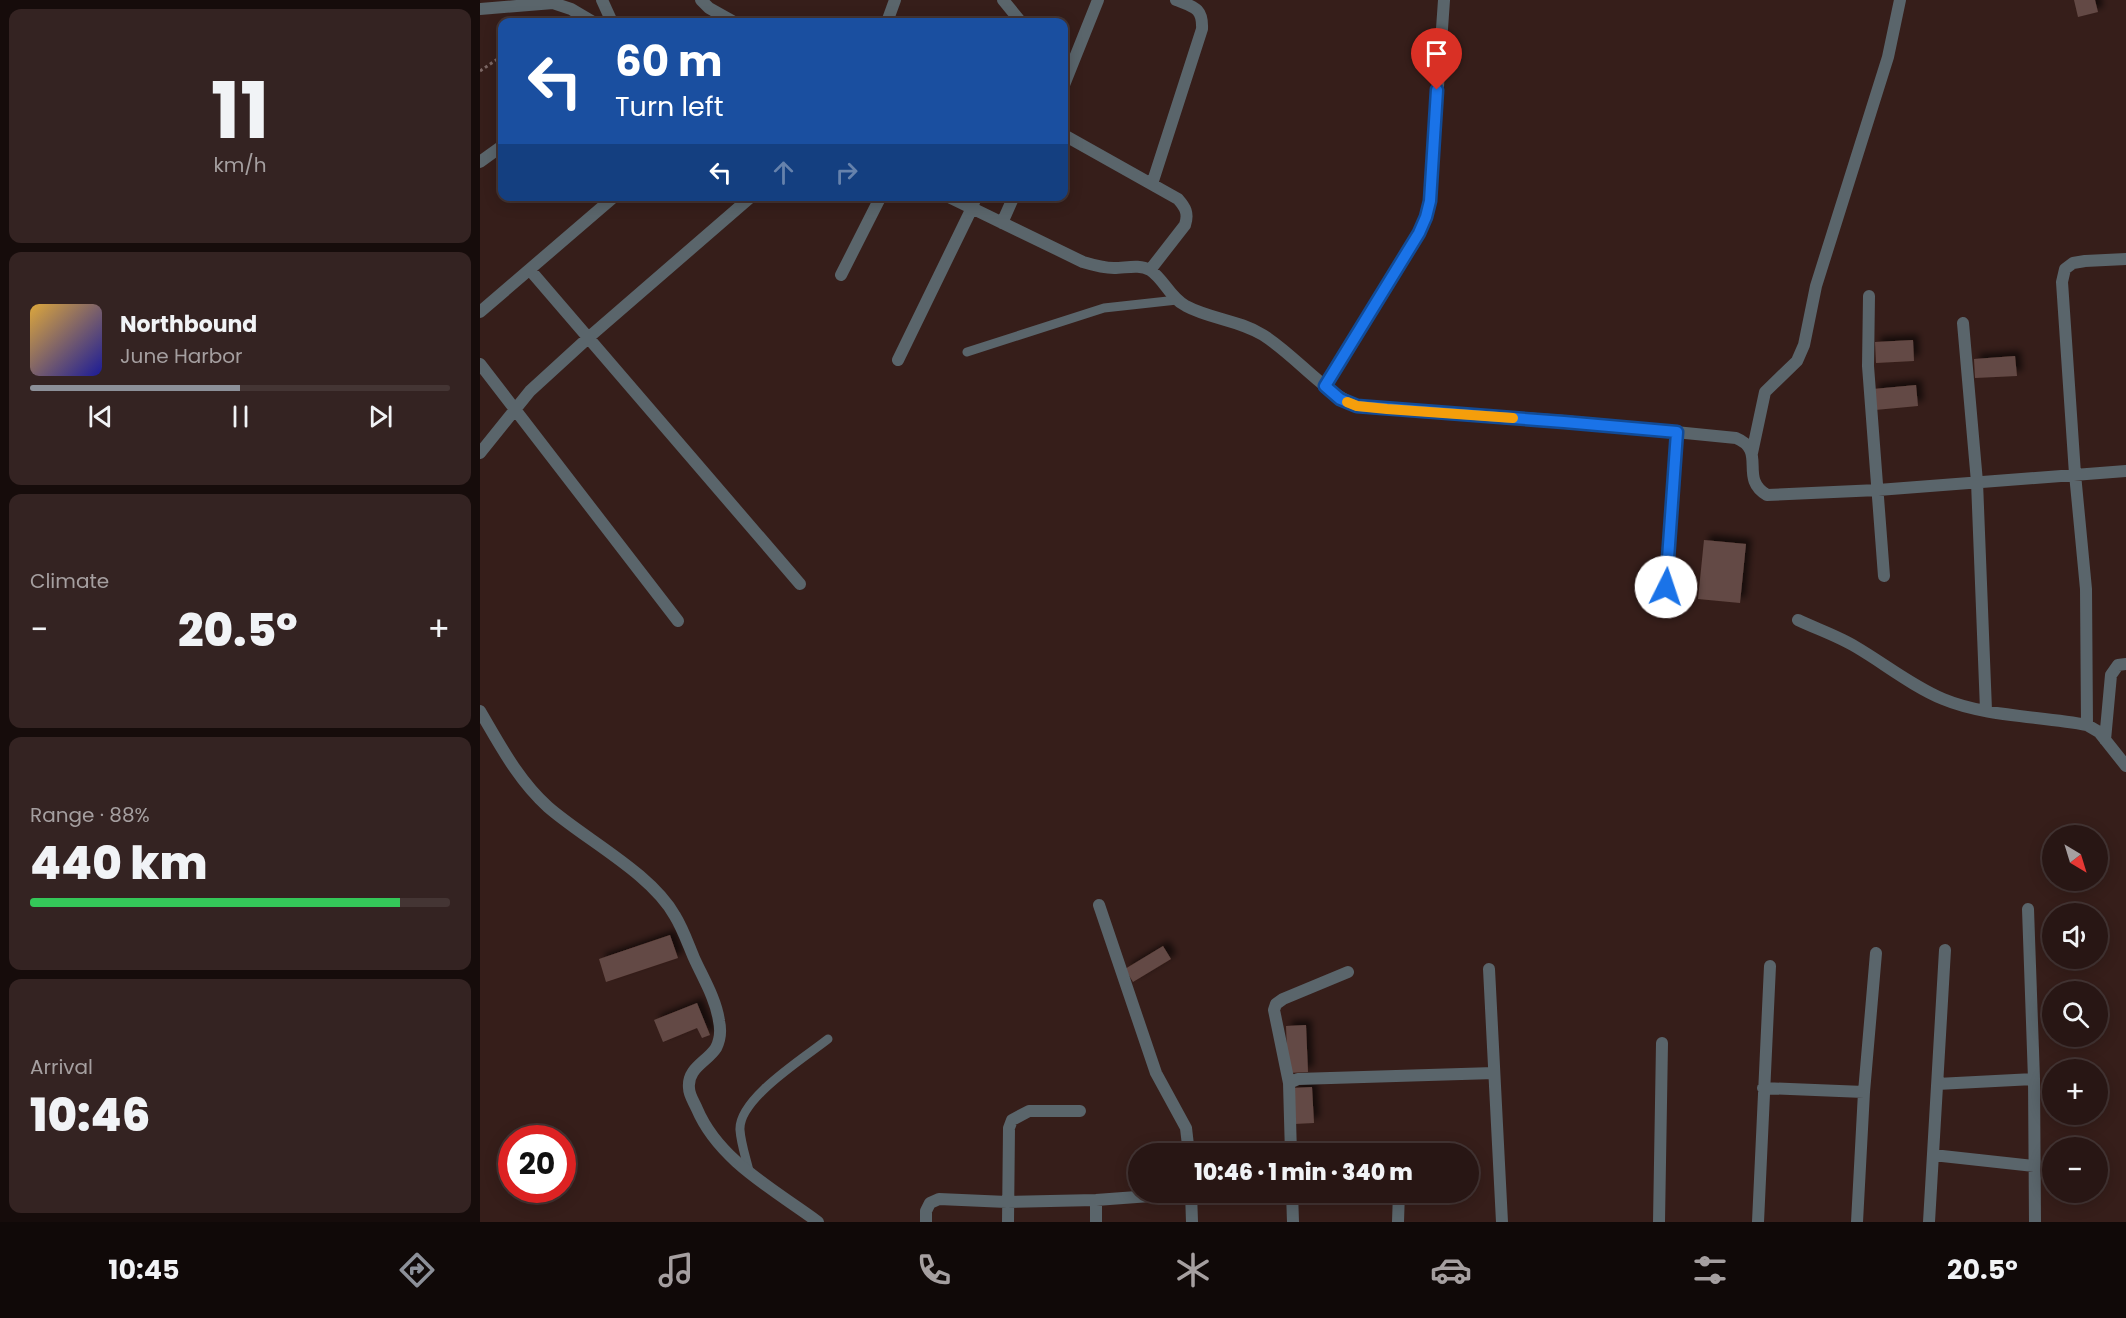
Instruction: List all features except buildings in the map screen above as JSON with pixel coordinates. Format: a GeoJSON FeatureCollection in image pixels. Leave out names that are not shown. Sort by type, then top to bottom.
{"type":"FeatureCollection","features":[{"type":"Feature","properties":{"kind":"street"},"geometry":{"type":"LineString","coordinates":[[602,0],[610,18]]}},
{"type":"Feature","properties":{"kind":"street"},"geometry":{"type":"LineString","coordinates":[[701,0],[709,8],[727,18]]}},
{"type":"Feature","properties":{"kind":"street"},"geometry":{"type":"LineString","coordinates":[[888,18],[895,0]]}},
{"type":"Feature","properties":{"kind":"street"},"geometry":{"type":"LineString","coordinates":[[1003,0],[1018,18]]}},
{"type":"Feature","properties":{"kind":"street"},"geometry":{"type":"LineString","coordinates":[[1068,63],[1098,0]]}},
{"type":"Feature","properties":{"kind":"street"},"geometry":{"type":"LineString","coordinates":[[1152,184],[1202,29],[1203,18],[1198,10],[1176,0]]}},
{"type":"Feature","properties":{"kind":"street"},"geometry":{"type":"LineString","coordinates":[[1325,386],[1419,233],[1426,217],[1430,201],[1444,0]]}},
{"type":"Feature","properties":{"kind":"street"},"geometry":{"type":"LineString","coordinates":[[1900,0],[1885,68],[1816,285],[1804,345],[1797,362],[1765,392],[1752,453],[1753,478],[1759,490],[1767,495],[1878,490],[2126,471]]}},
{"type":"Feature","properties":{"kind":"street"},"geometry":{"type":"LineString","coordinates":[[480,9],[553,3],[571,9],[586,18]]}},
{"type":"Feature","properties":{"kind":"street"},"geometry":{"type":"LineString","coordinates":[[1068,137],[1178,199],[1185,207],[1188,217],[1179,235],[1153,273]]}},
{"type":"Feature","properties":{"kind":"street"},"geometry":{"type":"LineString","coordinates":[[480,162],[498,149]]}},
{"type":"Feature","properties":{"kind":"street"},"geometry":{"type":"LineString","coordinates":[[480,312],[609,201]]}},
{"type":"Feature","properties":{"kind":"street"},"geometry":{"type":"LineString","coordinates":[[480,453],[530,391],[746,201]]}},
{"type":"Feature","properties":{"kind":"street"},"geometry":{"type":"LineString","coordinates":[[841,274],[878,201]]}},
{"type":"Feature","properties":{"kind":"street"},"geometry":{"type":"LineString","coordinates":[[1002,223],[1012,201]]}},
{"type":"Feature","properties":{"kind":"street"},"geometry":{"type":"LineString","coordinates":[[898,360],[974,202],[1002,223],[1083,262],[1098,267],[1129,266],[1153,273],[1173,296],[1187,307],[1247,326],[1264,335],[1340,399],[1357,406],[1736,438],[1745,442],[1752,453]]}},
{"type":"Feature","properties":{"kind":"street"},"geometry":{"type":"LineString","coordinates":[[2087,724],[2086,589],[2075,474],[2062,282],[2065,269],[2073,263],[2126,259]]}},
{"type":"Feature","properties":{"kind":"street"},"geometry":{"type":"LineString","coordinates":[[530,270],[800,584]]}},
{"type":"Feature","properties":{"kind":"street"},"geometry":{"type":"LineString","coordinates":[[1869,296],[1868,366],[1884,576]]}},
{"type":"Feature","properties":{"kind":"street"},"geometry":{"type":"LineString","coordinates":[[1963,323],[1977,482],[1986,710]]}},
{"type":"Feature","properties":{"kind":"street"},"geometry":{"type":"LineString","coordinates":[[480,364],[678,621]]}},
{"type":"Feature","properties":{"kind":"street"},"geometry":{"type":"LineString","coordinates":[[1798,620],[1854,645],[1919,687],[1943,699],[1986,710],[2087,724],[2099,732],[2126,766]]}},
{"type":"Feature","properties":{"kind":"street"},"geometry":{"type":"LineString","coordinates":[[2105,740],[2111,675],[2118,665],[2126,664]]}},
{"type":"Feature","properties":{"kind":"street"},"geometry":{"type":"LineString","coordinates":[[480,711],[516,772],[531,791],[548,807],[650,886],[675,916],[713,1000],[719,1021],[720,1034],[716,1048],[694,1070],[689,1080],[689,1090],[701,1119],[717,1143],[731,1157],[818,1222]]}},
{"type":"Feature","properties":{"kind":"street"},"geometry":{"type":"LineString","coordinates":[[1099,905],[1156,1073],[1186,1128],[1188,1143]]}},
{"type":"Feature","properties":{"kind":"street"},"geometry":{"type":"LineString","coordinates":[[2028,909],[2034,1079],[2035,1222]]}},
{"type":"Feature","properties":{"kind":"street"},"geometry":{"type":"LineString","coordinates":[[1929,1222],[1945,950]]}},
{"type":"Feature","properties":{"kind":"street"},"geometry":{"type":"LineString","coordinates":[[1857,1222],[1864,1092],[1876,953]]}},
{"type":"Feature","properties":{"kind":"street"},"geometry":{"type":"LineString","coordinates":[[1758,1222],[1770,966]]}},
{"type":"Feature","properties":{"kind":"street"},"geometry":{"type":"LineString","coordinates":[[1489,969],[1502,1222]]}},
{"type":"Feature","properties":{"kind":"street"},"geometry":{"type":"LineString","coordinates":[[1291,1143],[1289,1083],[1274,1010],[1276,1004],[1348,972]]}},
{"type":"Feature","properties":{"kind":"street"},"geometry":{"type":"LineString","coordinates":[[1659,1222],[1662,1043]]}},
{"type":"Feature","properties":{"kind":"street"},"geometry":{"type":"LineString","coordinates":[[1289,1083],[1298,1079],[1494,1073]]}},
{"type":"Feature","properties":{"kind":"street"},"geometry":{"type":"LineString","coordinates":[[1937,1084],[2034,1079]]}},
{"type":"Feature","properties":{"kind":"street"},"geometry":{"type":"LineString","coordinates":[[1763,1088],[1864,1092]]}},
{"type":"Feature","properties":{"kind":"street"},"geometry":{"type":"LineString","coordinates":[[1008,1222],[1009,1128],[1012,1120],[1029,1111],[1080,1112]]}},
{"type":"Feature","properties":{"kind":"street"},"geometry":{"type":"LineString","coordinates":[[1933,1155],[2034,1166]]}},
{"type":"Feature","properties":{"kind":"street"},"geometry":{"type":"LineString","coordinates":[[926,1222],[926,1211],[930,1203],[939,1199],[1007,1202],[1128,1198]]}},
{"type":"Feature","properties":{"kind":"street"},"geometry":{"type":"LineString","coordinates":[[1096,1200],[1096,1222]]}},
{"type":"Feature","properties":{"kind":"street"},"geometry":{"type":"LineString","coordinates":[[1191,1203],[1192,1222]]}},
{"type":"Feature","properties":{"kind":"street"},"geometry":{"type":"LineString","coordinates":[[1292,1203],[1293,1222]]}},
{"type":"Feature","properties":{"kind":"street"},"geometry":{"type":"LineString","coordinates":[[1398,1222],[1399,1203]]}},
{"type":"Feature","properties":{"kind":"lane"},"geometry":{"type":"LineString","coordinates":[[967,352],[1104,308],[1173,296]]}},
{"type":"Feature","properties":{"kind":"lane"},"geometry":{"type":"LineString","coordinates":[[1666,587],[1677,432]]}},
{"type":"Feature","properties":{"kind":"lane"},"geometry":{"type":"LineString","coordinates":[[749,1171],[740,1129],[747,1105],[760,1092],[828,1039]]}},
{"type":"Feature","properties":{"kind":"path"},"geometry":{"type":"LineString","coordinates":[[480,71],[498,59]]}},
{"type":"Feature","properties":{"kind":"slow traffic"},"geometry":{"type":"LineString","coordinates":[[1347,402],[1357,406],[1387,409],[1513,418]]}},
{"type":"Feature","properties":{"kind":"route"},"geometry":{"type":"LineString","coordinates":[[1437,90],[1430,201],[1426,217],[1419,233],[1325,386],[1340,399],[1357,406],[1677,432],[1666,587]]}}]}
